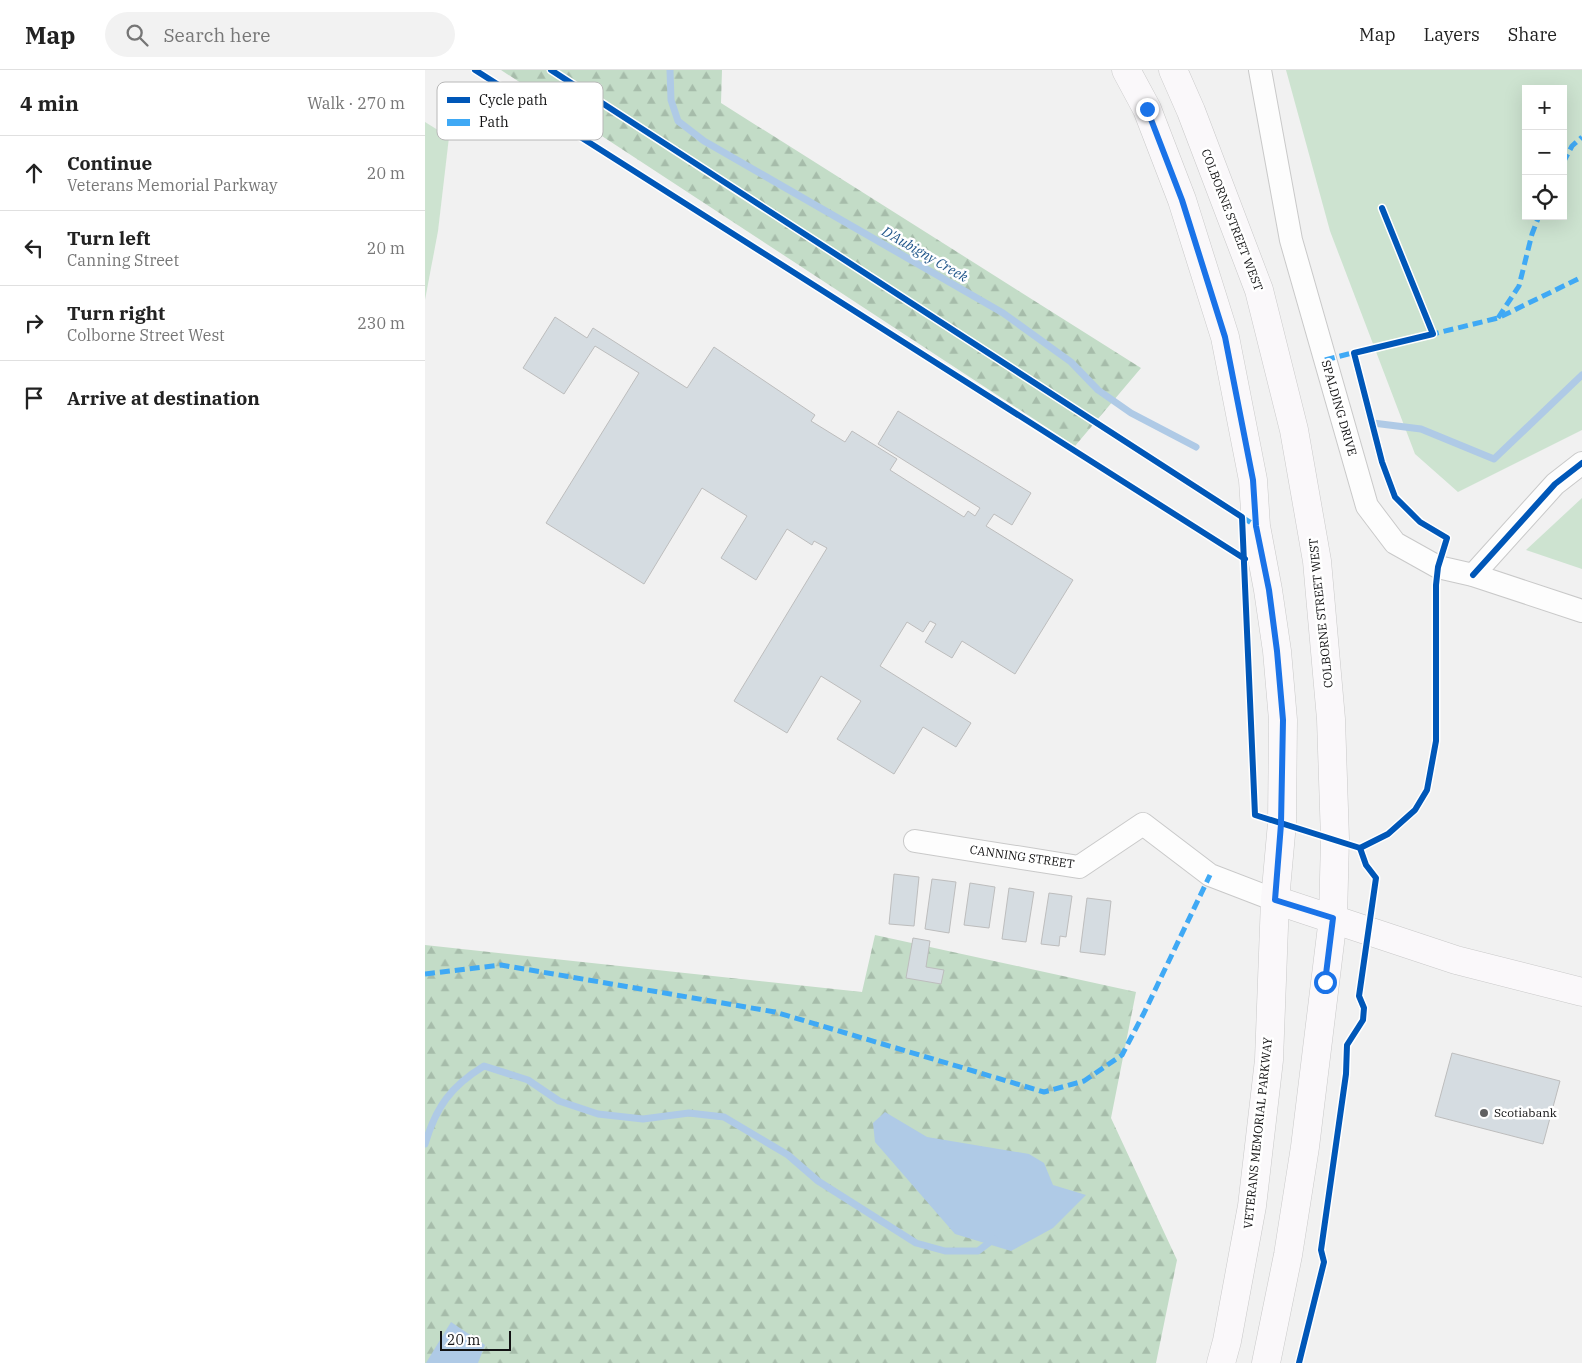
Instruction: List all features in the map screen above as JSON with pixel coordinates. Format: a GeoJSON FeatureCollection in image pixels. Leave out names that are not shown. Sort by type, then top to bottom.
{"type":"FeatureCollection","features":[{"type":"Feature","properties":{"kind":"main road"},"geometry":{"type":"LineString","coordinates":[[1126,70],[1147,109],[1179,191],[1225,337],[1253,480],[1256,526],[1269,590],[1283,720],[1281,824],[1275,900]]}},
{"type":"Feature","properties":{"kind":"main road","name":"COLBORNE STREET WEST"},"geometry":{"type":"LineString","coordinates":[[1173,70],[1191,110],[1259,290],[1294,430],[1317,561],[1331,719],[1335,839],[1333,918]]}},
{"type":"Feature","properties":{"kind":"main road","name":"CANNING STREET"},"geometry":{"type":"LineString","coordinates":[[1275,900],[1333,918]]}},
{"type":"Feature","properties":{"kind":"main road","name":"VETERANS MEMORIAL PARKWAY"},"geometry":{"type":"LineString","coordinates":[[1221,1363],[1252,1206],[1269,1060],[1275,900]]}},
{"type":"Feature","properties":{"kind":"main road"},"geometry":{"type":"LineString","coordinates":[[1266,1363],[1288,1255],[1305,1147],[1333,918],[1456,960],[1582,992]]}},
{"type":"Feature","properties":{"kind":"street","name":"SPALDING DRIVE"},"geometry":{"type":"LineString","coordinates":[[1260,70],[1291,240],[1367,506],[1395,543],[1438,567],[1473,575],[1582,611]]}},
{"type":"Feature","properties":{"kind":"street"},"geometry":{"type":"LineString","coordinates":[[1473,575],[1555,484],[1582,464]]}},
{"type":"Feature","properties":{"kind":"street","name":"CANNING STREET"},"geometry":{"type":"LineString","coordinates":[[915,841],[1079,867],[1143,824],[1210,875],[1275,900]]}},
{"type":"Feature","properties":{"kind":"green space"},"geometry":{"type":"Polygon","coordinates":[[[501,70],[722,70],[721,103],[1141,368],[1075,446],[603,137],[603,82],[519,82],[501,70]]]}},
{"type":"Feature","properties":{"kind":"green space"},"geometry":{"type":"Polygon","coordinates":[[[1286,70],[1582,70],[1582,430],[1458,492],[1415,454],[1330,231],[1286,70]]]}},
{"type":"Feature","properties":{"kind":"green space"},"geometry":{"type":"Polygon","coordinates":[[[425,122],[437,130],[437,140],[449,140],[438,231],[425,300],[425,122]]]}},
{"type":"Feature","properties":{"kind":"green space"},"geometry":{"type":"Polygon","coordinates":[[[1582,498],[1582,569],[1526,550],[1582,498]]]}},
{"type":"Feature","properties":{"kind":"green space"},"geometry":{"type":"Polygon","coordinates":[[[875,935],[1136,992],[1111,1118],[1177,1260],[1156,1363],[425,1363],[425,945],[862,992],[875,935]]]}},
{"type":"Feature","properties":{"kind":"water"},"geometry":{"type":"Polygon","coordinates":[[[885,1112],[927,1137],[1029,1154],[1044,1163],[1053,1185],[1086,1195],[1053,1228],[1011,1251],[955,1234],[875,1142],[873,1123],[885,1112]]]}},
{"type":"Feature","properties":{"kind":"water"},"geometry":{"type":"Polygon","coordinates":[[[451,1322],[485,1345],[478,1363],[426,1363],[451,1322]]]}},
{"type":"Feature","properties":{"kind":"building"},"geometry":{"type":"Polygon","coordinates":[[[555,317],[587,338],[593,328],[687,388],[714,347],[815,415],[811,421],[845,442],[852,431],[897,459],[890,470],[964,517],[968,511],[975,516],[980,508],[878,444],[898,411],[1031,493],[1012,525],[994,514],[986,526],[1073,580],[1015,674],[962,641],[952,658],[925,642],[936,624],[930,621],[923,632],[907,622],[880,666],[971,723],[956,747],[923,727],[894,774],[837,739],[861,701],[821,676],[787,733],[734,701],[827,548],[814,541],[812,545],[787,529],[756,580],[721,558],[747,516],[702,488],[644,584],[546,523],[639,373],[595,346],[564,394],[523,368],[555,317]]]}},
{"type":"Feature","properties":{"kind":"building"},"geometry":{"type":"Polygon","coordinates":[[[894,874],[919,877],[914,926],[889,924],[894,874]]]}},
{"type":"Feature","properties":{"kind":"building"},"geometry":{"type":"Polygon","coordinates":[[[932,879],[956,882],[949,933],[925,929],[932,879]]]}},
{"type":"Feature","properties":{"kind":"building"},"geometry":{"type":"Polygon","coordinates":[[[970,883],[995,887],[989,928],[964,925],[970,883]]]}},
{"type":"Feature","properties":{"kind":"building"},"geometry":{"type":"Polygon","coordinates":[[[1009,888],[1034,892],[1026,942],[1002,939],[1009,888]]]}},
{"type":"Feature","properties":{"kind":"building"},"geometry":{"type":"Polygon","coordinates":[[[1049,893],[1072,896],[1066,937],[1060,936],[1059,946],[1041,944],[1049,893]]]}},
{"type":"Feature","properties":{"kind":"building"},"geometry":{"type":"Polygon","coordinates":[[[1087,898],[1111,901],[1105,955],[1080,952],[1087,898]]]}},
{"type":"Feature","properties":{"kind":"building"},"geometry":{"type":"Polygon","coordinates":[[[913,938],[930,941],[926,967],[944,970],[941,984],[906,978],[913,938]]]}},
{"type":"Feature","properties":{"kind":"building"},"geometry":{"type":"Polygon","coordinates":[[[1452,1053],[1560,1081],[1543,1144],[1435,1116],[1452,1053]]]}},
{"type":"Feature","properties":{"kind":"waterway","name":"D'Aubigny Creek"},"geometry":{"type":"LineString","coordinates":[[670,70],[671,100],[678,121],[704,141],[1003,313],[1071,362],[1098,390],[1131,413],[1196,447]]}},
{"type":"Feature","properties":{"kind":"waterway"},"geometry":{"type":"LineString","coordinates":[[1373,423],[1421,429],[1494,459],[1582,375]]}},
{"type":"Feature","properties":{"kind":"waterway"},"geometry":{"type":"LineString","coordinates":[[425,1144],[434,1119],[446,1099],[462,1081],[484,1066],[528,1080],[559,1101],[598,1114],[643,1119],[689,1113],[724,1117],[788,1155],[818,1181],[916,1243],[945,1251],[978,1251],[994,1239]]}},
{"type":"Feature","properties":{"kind":"marked path"},"geometry":{"type":"LineString","coordinates":[[1567,155],[1572,146],[1582,137]]}},
{"type":"Feature","properties":{"kind":"marked path"},"geometry":{"type":"LineString","coordinates":[[1498,318],[1519,286],[1537,220]]}},
{"type":"Feature","properties":{"kind":"marked path"},"geometry":{"type":"LineString","coordinates":[[1429,335],[1498,318],[1582,277]]}},
{"type":"Feature","properties":{"kind":"marked path"},"geometry":{"type":"LineString","coordinates":[[1325,360],[1356,352]]}},
{"type":"Feature","properties":{"kind":"marked path"},"geometry":{"type":"LineString","coordinates":[[1242,517],[1256,526]]}},
{"type":"Feature","properties":{"kind":"marked path"},"geometry":{"type":"LineString","coordinates":[[425,974],[501,965],[775,1012],[1044,1092],[1084,1081],[1122,1055],[1210,875]]}},
{"type":"Feature","properties":{"kind":"cycle path"},"geometry":{"type":"LineString","coordinates":[[475,70],[494,82]]}},
{"type":"Feature","properties":{"kind":"cycle path"},"geometry":{"type":"LineString","coordinates":[[551,70],[570,82]]}},
{"type":"Feature","properties":{"kind":"cycle path"},"geometry":{"type":"LineString","coordinates":[[603,104],[1242,517],[1255,815],[1360,848],[1388,834],[1415,810],[1427,790],[1436,741],[1436,585],[1438,567],[1447,538],[1420,522],[1395,497],[1382,462],[1354,353],[1433,334],[1382,208]]}},
{"type":"Feature","properties":{"kind":"cycle path"},"geometry":{"type":"LineString","coordinates":[[585,140],[1245,559]]}},
{"type":"Feature","properties":{"kind":"cycle path"},"geometry":{"type":"LineString","coordinates":[[1473,575],[1555,484],[1582,463]]}},
{"type":"Feature","properties":{"kind":"cycle path"},"geometry":{"type":"LineString","coordinates":[[1299,1363],[1324,1262],[1321,1250],[1346,1074],[1347,1045],[1363,1020],[1364,1008],[1359,996],[1376,878],[1366,865],[1360,848]]}},
{"type":"Feature","properties":{"kind":"place","name":"Scotiabank"},"geometry":{"type":"Point","coordinates":[1484,1113]}},
{"type":"Feature","properties":{"kind":"route"},"geometry":{"type":"LineString","coordinates":[[1147,109],[1182,200],[1225,337],[1253,480],[1256,526],[1269,590],[1283,720],[1281,824],[1275,900],[1333,918],[1325,982]]}}]}
